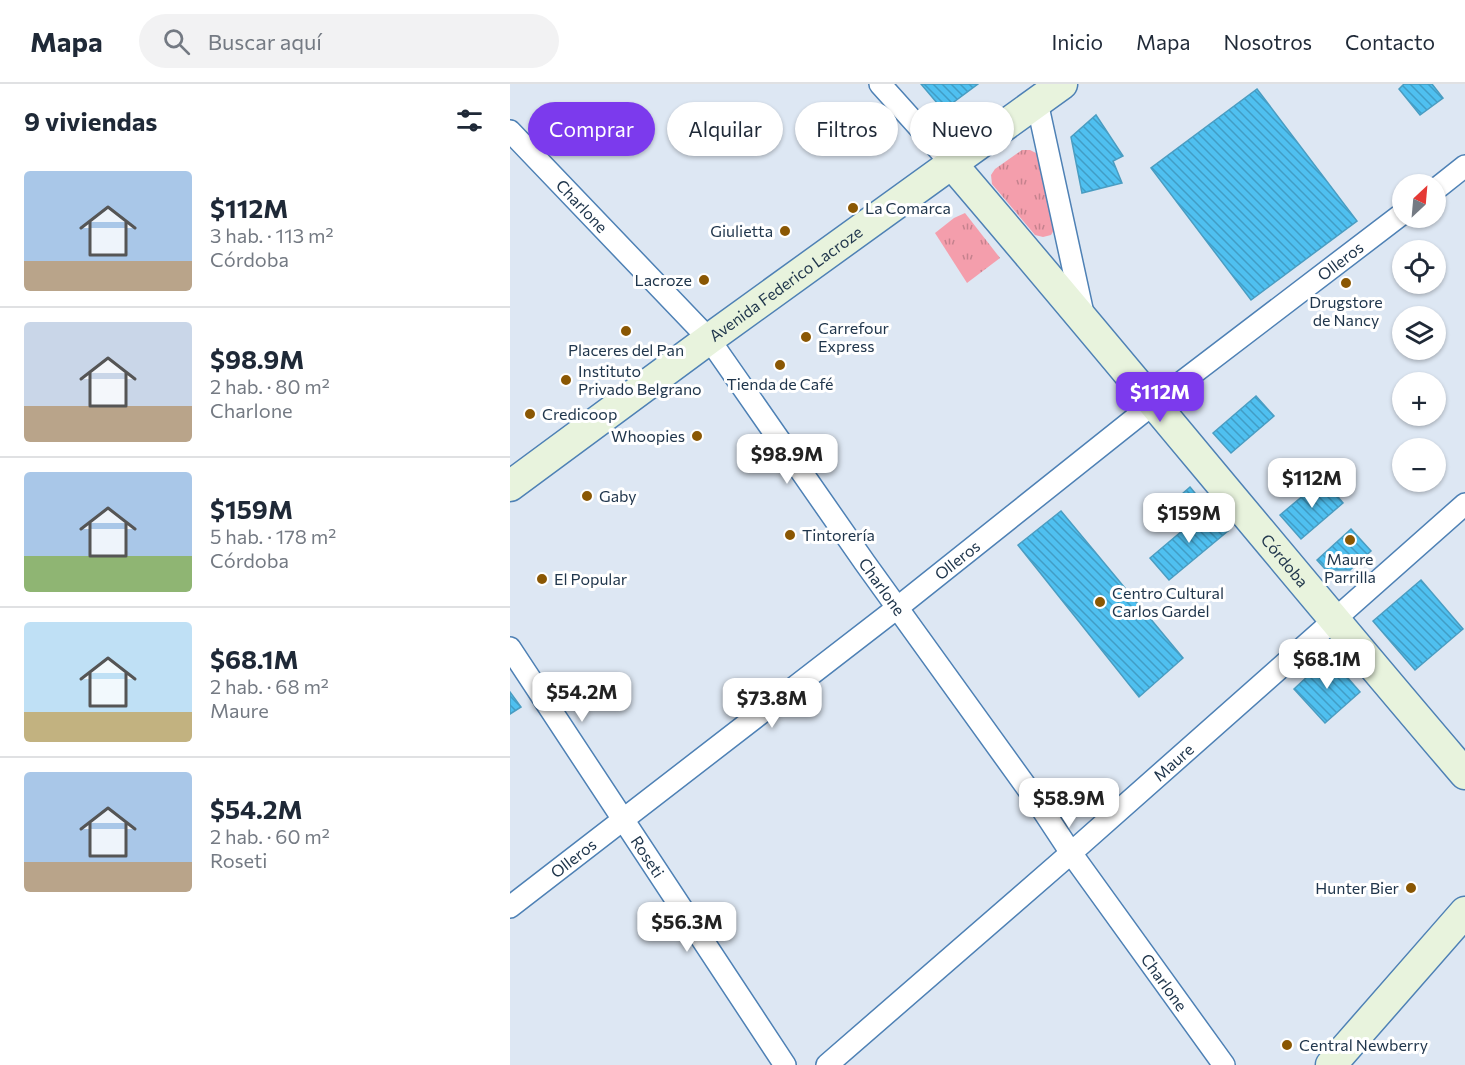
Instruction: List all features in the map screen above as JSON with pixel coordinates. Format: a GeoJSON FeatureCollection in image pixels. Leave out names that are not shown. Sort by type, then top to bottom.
{"type":"FeatureCollection","features":[{"type":"Feature","properties":{"kind":"main road","name":"Avenida Federico Lacroze"},"geometry":{"type":"LineString","coordinates":[[510,486],[1062,84]]}},
{"type":"Feature","properties":{"kind":"main road","name":"Córdoba"},"geometry":{"type":"LineString","coordinates":[[951,163],[1465,774]]}},
{"type":"Feature","properties":{"kind":"main road"},"geometry":{"type":"LineString","coordinates":[[1331,1065],[1465,912]]}},
{"type":"Feature","properties":{"kind":"street"},"geometry":{"type":"LineString","coordinates":[[880,84],[951,163]]}},
{"type":"Feature","properties":{"kind":"street","name":"Córdoba"},"geometry":{"type":"LineString","coordinates":[[1036,102],[1084,319]]}},
{"type":"Feature","properties":{"kind":"street","name":"Charlone"},"geometry":{"type":"LineString","coordinates":[[510,131],[709,339],[897,608],[1224,1065]]}},
{"type":"Feature","properties":{"kind":"street"},"geometry":{"type":"LineString","coordinates":[[1446,181],[1465,166]]}},
{"type":"Feature","properties":{"kind":"street","name":"Olleros"},"geometry":{"type":"LineString","coordinates":[[510,907],[897,608],[1153,404],[1392,222]]}},
{"type":"Feature","properties":{"kind":"street","name":"Maure"},"geometry":{"type":"LineString","coordinates":[[827,1065],[1071,853],[1465,504]]}},
{"type":"Feature","properties":{"kind":"street","name":"Roseti"},"geometry":{"type":"LineString","coordinates":[[510,648],[785,1065]]}},
{"type":"Feature","properties":{"kind":"green space"},"geometry":{"type":"Polygon","coordinates":[[[1022,150],[1030,150],[1038,154],[1054,230],[1051,235],[1043,237],[1035,235],[992,184],[991,175],[995,169],[1022,150]]]}},
{"type":"Feature","properties":{"kind":"green space"},"geometry":{"type":"Polygon","coordinates":[[[965,213],[1000,258],[967,283],[935,233],[954,218],[965,213]]]}},
{"type":"Feature","properties":{"kind":"building"},"geometry":{"type":"Polygon","coordinates":[[[921,84],[978,84],[954,102],[936,102],[921,84]]]}},
{"type":"Feature","properties":{"kind":"building"},"geometry":{"type":"Polygon","coordinates":[[[1404,84],[1432,84],[1443,98],[1420,115],[1399,89],[1404,84]]]}},
{"type":"Feature","properties":{"kind":"building"},"geometry":{"type":"Polygon","coordinates":[[[1257,89],[1357,221],[1251,300],[1151,168],[1257,89]]]}},
{"type":"Feature","properties":{"kind":"building"},"geometry":{"type":"Polygon","coordinates":[[[1096,115],[1123,156],[1113,161],[1122,183],[1082,193],[1071,137],[1096,115]]]}},
{"type":"Feature","properties":{"kind":"building"},"geometry":{"type":"Polygon","coordinates":[[[1256,396],[1274,416],[1231,453],[1213,433],[1256,396]]]}},
{"type":"Feature","properties":{"kind":"building"},"geometry":{"type":"Polygon","coordinates":[[[1323,479],[1343,503],[1301,539],[1280,515],[1323,479]]]}},
{"type":"Feature","properties":{"kind":"building"},"geometry":{"type":"Polygon","coordinates":[[[1190,487],[1208,509],[1184,529],[1166,508],[1190,487]]]}},
{"type":"Feature","properties":{"kind":"building"},"geometry":{"type":"Polygon","coordinates":[[[1208,509],[1228,531],[1169,580],[1150,558],[1208,509]]]}},
{"type":"Feature","properties":{"kind":"building","name":"Centro Cultural Carlos Gardel"},"geometry":{"type":"Polygon","coordinates":[[[1061,511],[1183,658],[1139,697],[1018,545],[1061,511]]]}},
{"type":"Feature","properties":{"kind":"building","name":"Maure Parrilla"},"geometry":{"type":"Polygon","coordinates":[[[1351,529],[1371,551],[1350,570],[1326,570],[1317,560],[1351,529]]]}},
{"type":"Feature","properties":{"kind":"building"},"geometry":{"type":"Polygon","coordinates":[[[1421,580],[1463,629],[1415,670],[1373,621],[1421,580]]]}},
{"type":"Feature","properties":{"kind":"building"},"geometry":{"type":"Polygon","coordinates":[[[1323,662],[1334,662],[1360,692],[1325,723],[1294,689],[1323,662]]]}},
{"type":"Feature","properties":{"kind":"building"},"geometry":{"type":"Polygon","coordinates":[[[510,692],[521,707],[510,714],[510,692]]]}},
{"type":"Feature","properties":{"kind":"place","name":"La Comarca"},"geometry":{"type":"Point","coordinates":[853,208]}},
{"type":"Feature","properties":{"kind":"place","name":"Giulietta"},"geometry":{"type":"Point","coordinates":[785,231]}},
{"type":"Feature","properties":{"kind":"place","name":"Lacroze"},"geometry":{"type":"Point","coordinates":[704,280]}},
{"type":"Feature","properties":{"kind":"place","name":"Drugstore de Nancy"},"geometry":{"type":"Point","coordinates":[1346,283]}},
{"type":"Feature","properties":{"kind":"place","name":"Placeres del Pan"},"geometry":{"type":"Point","coordinates":[626,331]}},
{"type":"Feature","properties":{"kind":"place","name":"Carrefour Express"},"geometry":{"type":"Point","coordinates":[806,337]}},
{"type":"Feature","properties":{"kind":"place","name":"Tienda de Café"},"geometry":{"type":"Point","coordinates":[780,365]}},
{"type":"Feature","properties":{"kind":"place","name":"Instituto Privado Belgrano"},"geometry":{"type":"Point","coordinates":[566,380]}},
{"type":"Feature","properties":{"kind":"place","name":"Credicoop"},"geometry":{"type":"Point","coordinates":[530,414]}},
{"type":"Feature","properties":{"kind":"place","name":"Whoopies"},"geometry":{"type":"Point","coordinates":[697,436]}},
{"type":"Feature","properties":{"kind":"place","name":"Gaby"},"geometry":{"type":"Point","coordinates":[587,496]}},
{"type":"Feature","properties":{"kind":"place","name":"Tintorería"},"geometry":{"type":"Point","coordinates":[790,535]}},
{"type":"Feature","properties":{"kind":"place","name":"Maure Parrilla"},"geometry":{"type":"Point","coordinates":[1350,540]}},
{"type":"Feature","properties":{"kind":"place","name":"El Popular"},"geometry":{"type":"Point","coordinates":[542,579]}},
{"type":"Feature","properties":{"kind":"place","name":"Centro Cultural Carlos Gardel"},"geometry":{"type":"Point","coordinates":[1100,602]}},
{"type":"Feature","properties":{"kind":"place","name":"Hunter Bier"},"geometry":{"type":"Point","coordinates":[1411,888]}},
{"type":"Feature","properties":{"kind":"place","name":"Central Newberry"},"geometry":{"type":"Point","coordinates":[1287,1045]}}]}
